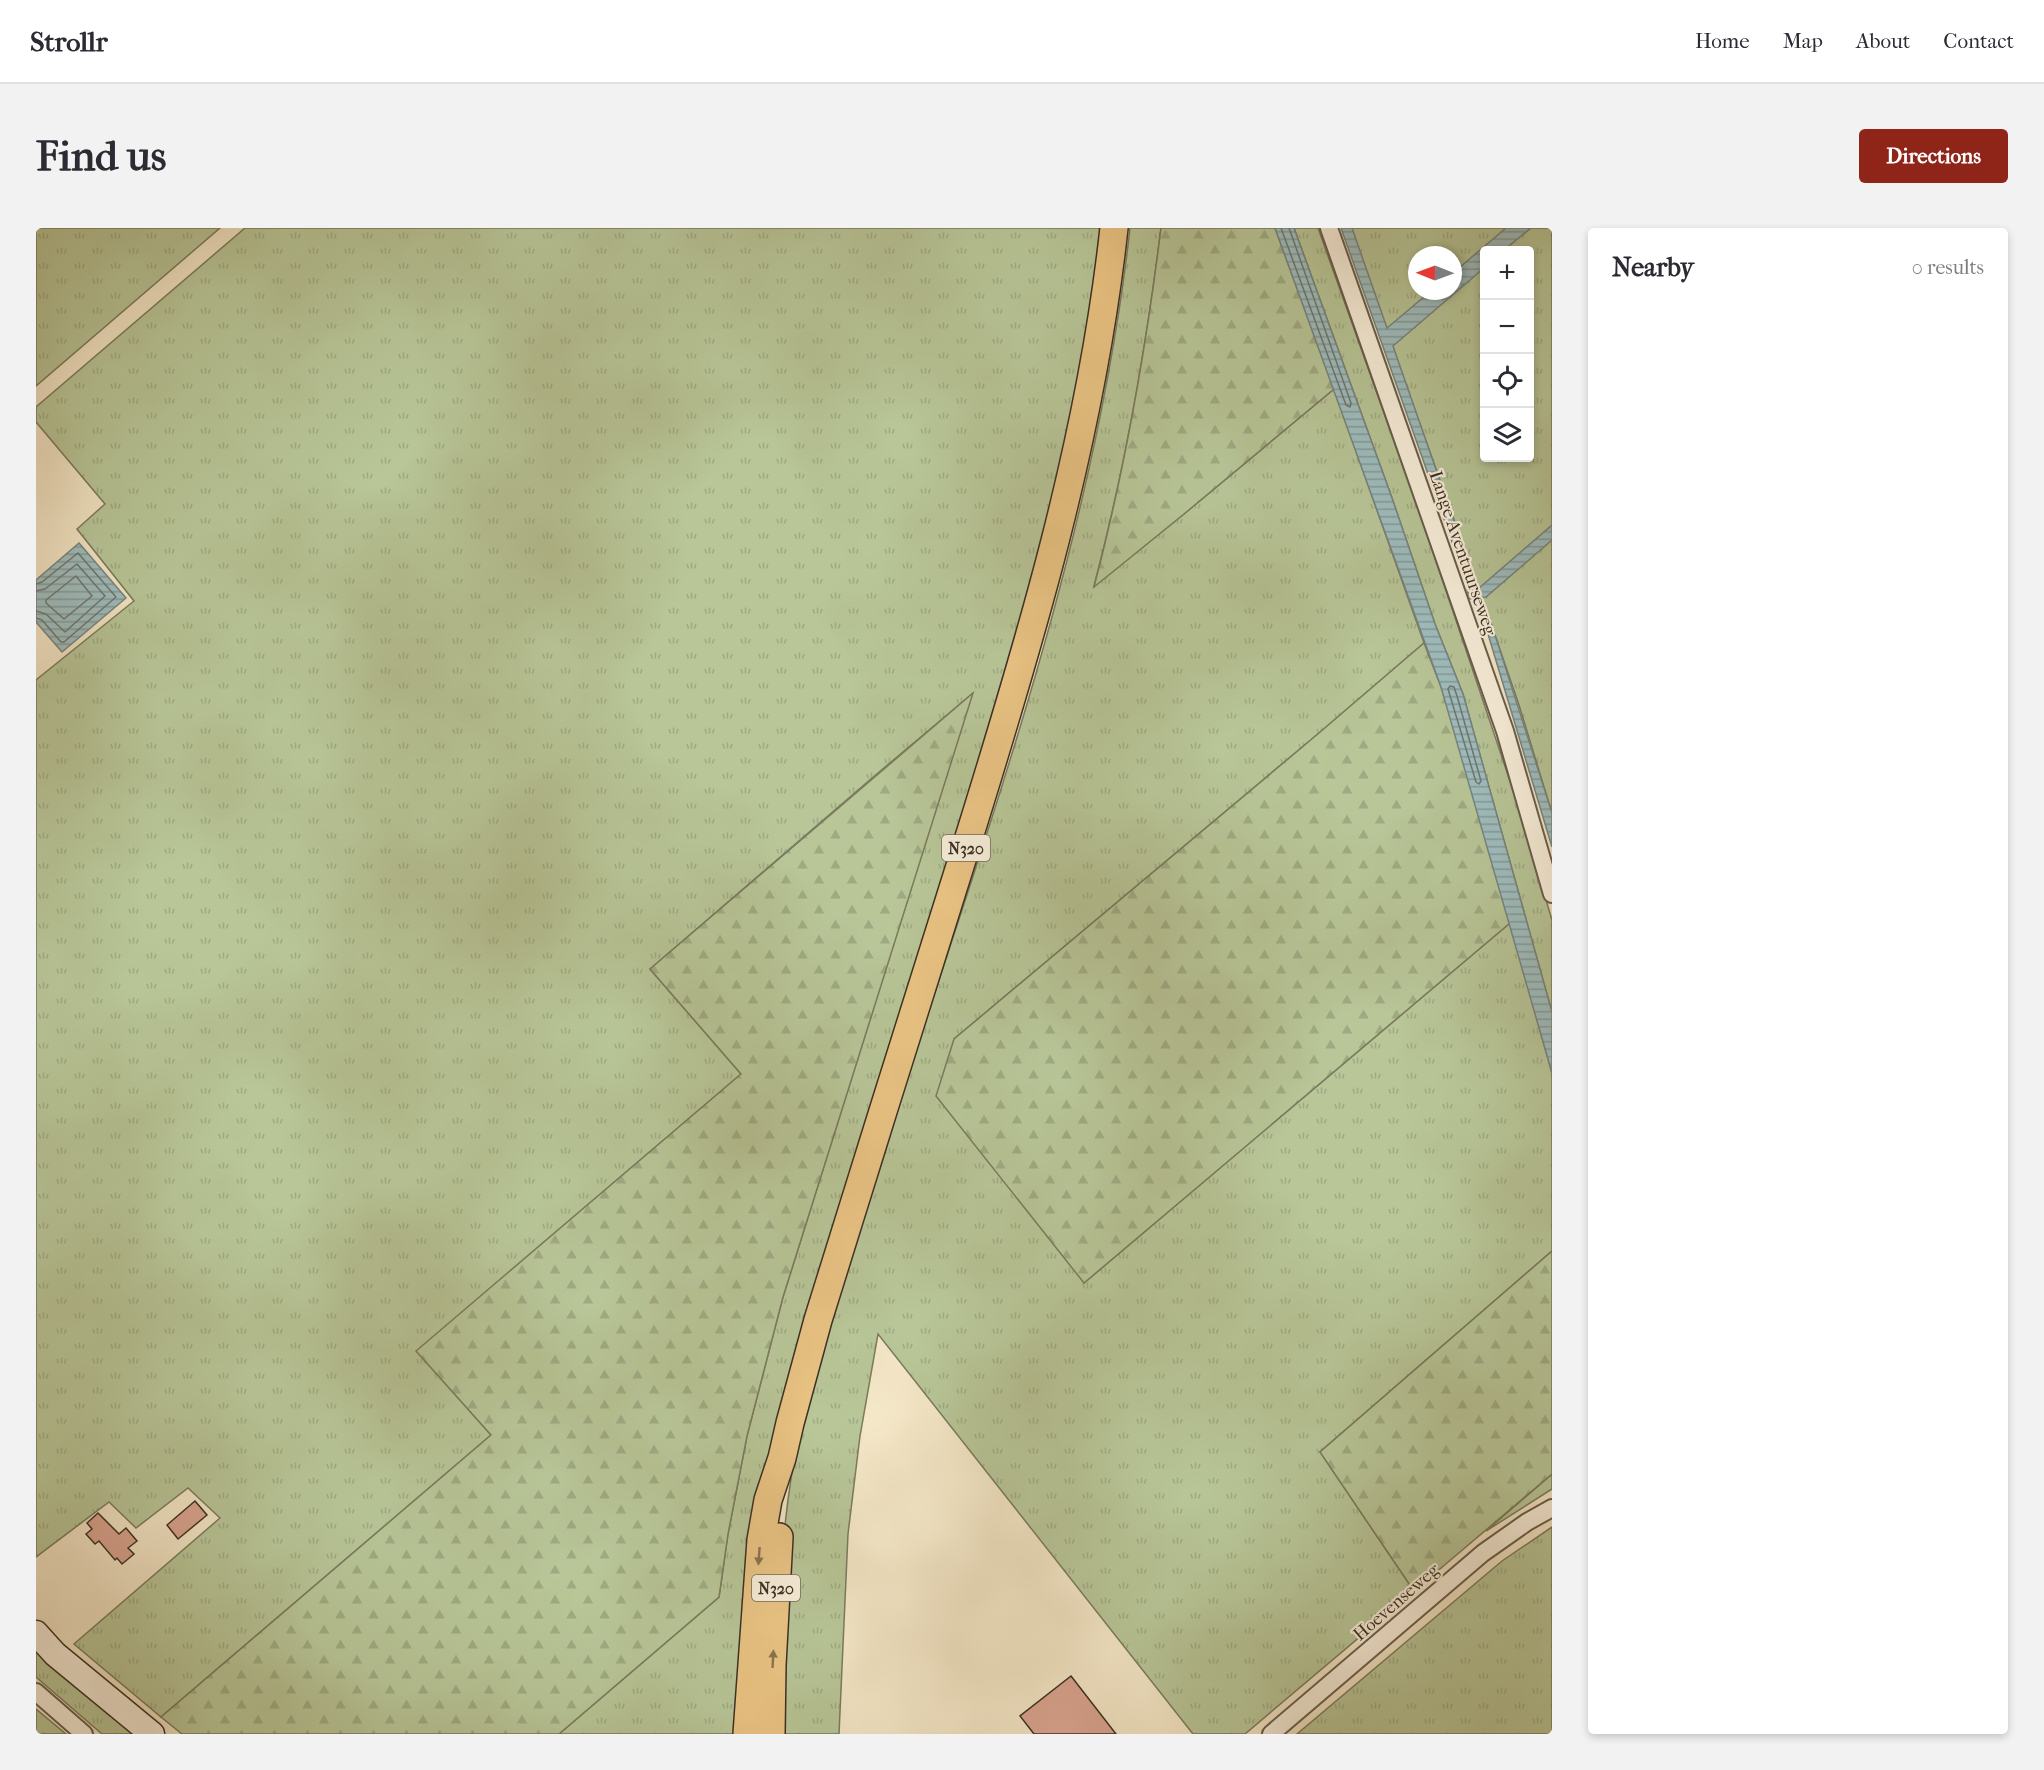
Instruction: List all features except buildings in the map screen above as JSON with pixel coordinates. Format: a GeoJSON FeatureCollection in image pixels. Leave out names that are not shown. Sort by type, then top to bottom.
{"type":"FeatureCollection","features":[{"type":"Feature","properties":{"kind":"main road","name":"N320"},"geometry":{"type":"LineString","coordinates":[[747,1734],[761,1540],[768,1500],[782,1458],[818,1320],[1015,689],[1072,471],[1091,380],[1114,228]]}},
{"type":"Feature","properties":{"kind":"main road","name":"N320"},"geometry":{"type":"LineString","coordinates":[[771,1734],[782,1458]]}},
{"type":"Feature","properties":{"kind":"street","name":"Lange Aventuurseweg"},"geometry":{"type":"LineString","coordinates":[[1329,228],[1505,731],[1552,894]]}},
{"type":"Feature","properties":{"kind":"street","name":"Hoevenseweg"},"geometry":{"type":"LineString","coordinates":[[1271,1734],[1483,1552],[1552,1508]]}},
{"type":"Feature","properties":{"kind":"street"},"geometry":{"type":"LineString","coordinates":[[36,1633],[46,1650],[152,1734]]}},
{"type":"Feature","properties":{"kind":"street"},"geometry":{"type":"LineString","coordinates":[[36,1692],[84,1734]]}},
{"type":"Feature","properties":{"kind":"green space"},"geometry":{"type":"Polygon","coordinates":[[[36,228],[220,228],[36,386],[36,228]]]}},
{"type":"Feature","properties":{"kind":"green space"},"geometry":{"type":"Polygon","coordinates":[[[245,228],[1102,228],[1087,344],[1030,600],[815,1289],[740,1734],[559,1734],[719,1597],[728,1534],[747,1436],[783,1297],[972,694],[650,969],[741,1074],[417,1351],[491,1435],[161,1717],[74,1644],[220,1518],[188,1488],[136,1528],[109,1502],[36,1557],[36,680],[134,601],[77,529],[105,504],[36,422],[36,407],[245,228]]]}},
{"type":"Feature","properties":{"kind":"green space"},"geometry":{"type":"Polygon","coordinates":[[[1130,228],[1161,228],[1134,408],[1094,586],[1334,389],[1424,643],[954,1039],[1084,1283],[1510,923],[1552,1073],[1552,1251],[1320,1452],[1414,1591],[1245,1734],[1193,1734],[878,1334],[860,1436],[848,1534],[839,1734],[775,1734],[783,1543],[793,1468],[808,1397],[922,1031],[991,820],[1050,625],[1098,428],[1116,329],[1130,228]]]}},
{"type":"Feature","properties":{"kind":"green space"},"geometry":{"type":"Polygon","coordinates":[[[1161,228],[1275,228],[1334,389],[1094,587],[1134,409],[1161,228]]]}},
{"type":"Feature","properties":{"kind":"green space"},"geometry":{"type":"Polygon","coordinates":[[[1294,228],[1318,228],[1422,519],[1517,802],[1552,920],[1552,1012],[1463,694],[1435,624],[1294,228]]]}},
{"type":"Feature","properties":{"kind":"green space"},"geometry":{"type":"Polygon","coordinates":[[[1350,228],[1552,228],[1552,813],[1495,635],[1478,598],[1472,570],[1350,228]]]}},
{"type":"Feature","properties":{"kind":"green space"},"geometry":{"type":"Polygon","coordinates":[[[1424,643],[1454,727],[1510,923],[1084,1283],[936,1096],[954,1039],[1424,643]]]}},
{"type":"Feature","properties":{"kind":"green space"},"geometry":{"type":"Polygon","coordinates":[[[973,693],[783,1297],[747,1436],[728,1534],[719,1597],[559,1734],[182,1734],[161,1717],[491,1435],[416,1351],[741,1074],[650,969],[973,693]]]}},
{"type":"Feature","properties":{"kind":"green space"},"geometry":{"type":"Polygon","coordinates":[[[1552,1251],[1552,1474],[1414,1591],[1320,1452],[1552,1251]]]}},
{"type":"Feature","properties":{"kind":"green space"},"geometry":{"type":"Polygon","coordinates":[[[1552,1474],[1552,1489],[1486,1531],[1552,1474]]]}},
{"type":"Feature","properties":{"kind":"green space"},"geometry":{"type":"Polygon","coordinates":[[[1552,1527],[1552,1734],[1297,1734],[1502,1561],[1552,1527]]]}},
{"type":"Feature","properties":{"kind":"green space"},"geometry":{"type":"Polygon","coordinates":[[[36,1652],[62,1669],[141,1734],[102,1734],[36,1677],[36,1652]]]}},
{"type":"Feature","properties":{"kind":"green space"},"geometry":{"type":"Polygon","coordinates":[[[36,1709],[66,1734],[36,1734],[36,1709]]]}},
{"type":"Feature","properties":{"kind":"water"},"geometry":{"type":"Polygon","coordinates":[[[1275,228],[1294,228],[1435,624],[1463,694],[1552,1012],[1552,1073],[1441,687],[1275,228]]]}},
{"type":"Feature","properties":{"kind":"water"},"geometry":{"type":"Polygon","coordinates":[[[1341,228],[1352,228],[1387,328],[1420,300],[1447,300],[1393,346],[1470,567],[1462,570],[1341,228]]]}},
{"type":"Feature","properties":{"kind":"water"},"geometry":{"type":"Polygon","coordinates":[[[1506,228],[1531,228],[1509,246],[1485,246],[1506,228]]]}},
{"type":"Feature","properties":{"kind":"water"},"geometry":{"type":"Polygon","coordinates":[[[1480,250],[1480,271],[1462,287],[1462,265],[1480,250]]]}},
{"type":"Feature","properties":{"kind":"water"},"geometry":{"type":"Polygon","coordinates":[[[1552,525],[1552,540],[1486,597],[1470,599],[1467,590],[1475,586],[1479,588],[1552,525]]]}},
{"type":"Feature","properties":{"kind":"water"},"geometry":{"type":"Polygon","coordinates":[[[79,543],[126,598],[62,652],[36,622],[36,580],[79,543]]]}},
{"type":"Feature","properties":{"kind":"water"},"geometry":{"type":"Polygon","coordinates":[[[1488,613],[1552,813],[1552,847],[1482,614],[1488,613]]]}}]}
